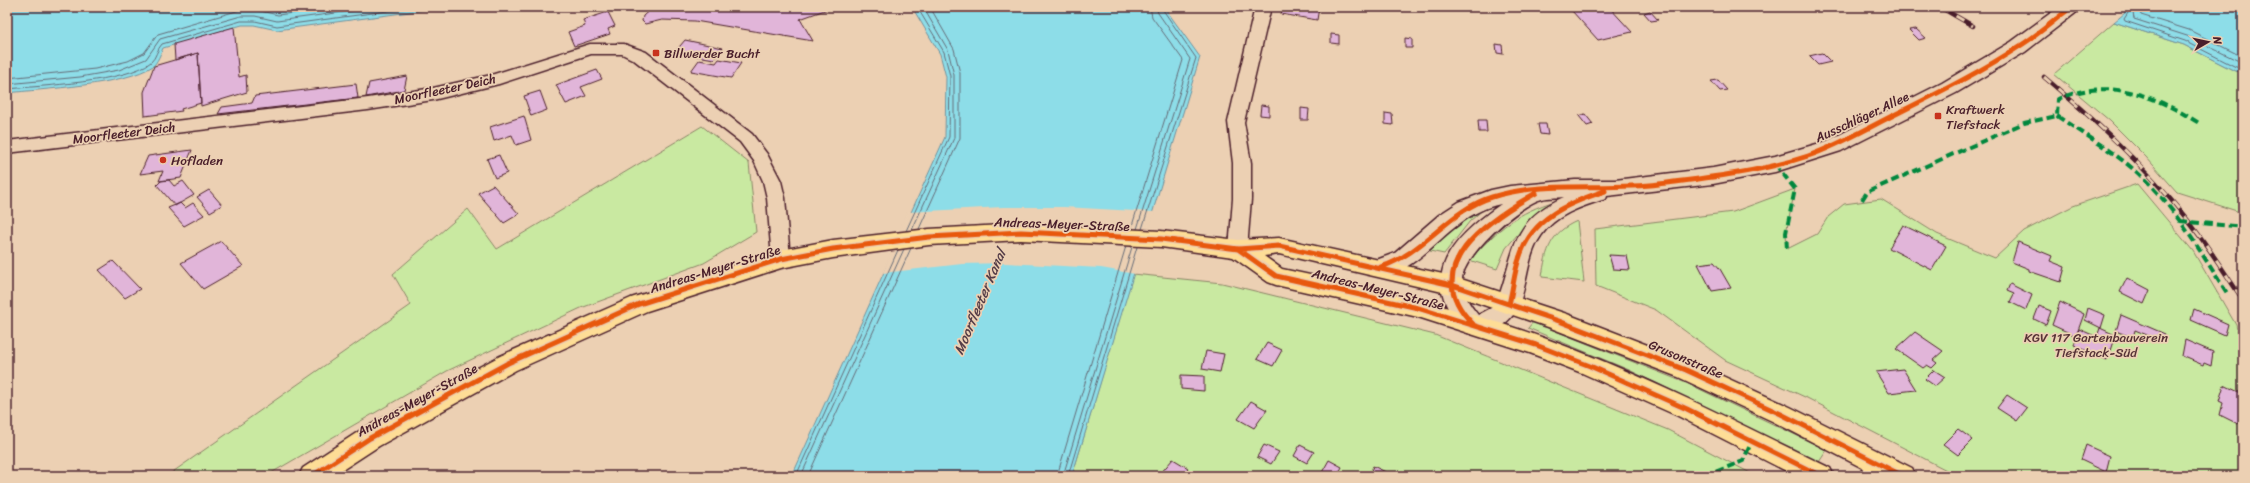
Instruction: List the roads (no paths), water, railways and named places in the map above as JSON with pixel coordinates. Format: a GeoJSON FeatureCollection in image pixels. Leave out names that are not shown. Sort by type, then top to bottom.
{"type":"FeatureCollection","features":[{"type":"Feature","properties":{"kind":"main road","name":"Andreas-Meyer-Straße"},"geometry":{"type":"LineString","coordinates":[[312,476],[370,438],[508,362],[639,304],[781,260],[832,249],[929,237],[1021,232],[1111,235],[1195,243],[1238,249],[1279,246],[1452,285]]}},
{"type":"Feature","properties":{"kind":"main road","name":"Andreas-Meyer-Straße"},"geometry":{"type":"LineString","coordinates":[[1238,249],[1276,276],[1406,305],[1473,325]]}},
{"type":"Feature","properties":{"kind":"main road","name":"Grusonstraße"},"geometry":{"type":"LineString","coordinates":[[1452,285],[1626,345],[1686,370],[1781,414],[1889,474]]}},
{"type":"Feature","properties":{"kind":"main road"},"geometry":{"type":"LineString","coordinates":[[1473,325],[1590,366],[1687,409],[1821,476]]}},
{"type":"Feature","properties":{"kind":"street"},"geometry":{"type":"LineString","coordinates":[[1238,249],[1242,199],[1242,163],[1236,122],[1263,7]]}},
{"type":"Feature","properties":{"kind":"street","name":"Ausschläger Allee"},"geometry":{"type":"LineString","coordinates":[[1473,325],[1459,307],[1452,285],[1452,273],[1456,264],[1474,240],[1509,209],[1539,191],[1575,188],[1615,188],[1739,172],[1775,164],[1834,146],[1949,88],[1998,60],[2018,47],[2071,7]]}},
{"type":"Feature","properties":{"kind":"street","name":"Moorfleeter Deich"},"geometry":{"type":"LineString","coordinates":[[7,147],[368,104],[461,88],[590,49],[624,49],[640,56],[746,138],[761,158],[772,181],[776,198],[781,260]]}},
{"type":"Feature","properties":{"kind":"street","name":"Ausschläger Allee"},"geometry":{"type":"LineString","coordinates":[[1509,304],[1519,259],[1532,230],[1555,211],[1580,199],[1615,188]]}},
{"type":"Feature","properties":{"kind":"street"},"geometry":{"type":"LineString","coordinates":[[1379,268],[1403,258],[1447,221],[1467,208],[1491,198],[1539,191]]}},
{"type":"Feature","properties":{"kind":"street"},"geometry":{"type":"LineString","coordinates":[[1473,325],[1485,323],[1497,317],[1509,304]]}},
{"type":"Feature","properties":{"kind":"water"},"geometry":{"type":"Polygon","coordinates":[[[7,7],[447,7],[277,30],[254,25],[242,25],[163,48],[153,66],[124,78],[61,88],[7,93],[7,7]]]}},
{"type":"Feature","properties":{"kind":"water","name":"Moorfleeter Kanal"},"geometry":{"type":"Polygon","coordinates":[[[912,7],[1164,7],[1200,57],[1072,476],[792,476],[945,137],[946,77],[940,54],[912,7]]]}},
{"type":"Feature","properties":{"kind":"water"},"geometry":{"type":"Polygon","coordinates":[[[2121,7],[2243,7],[2243,72],[2235,71],[2184,45],[2114,22],[2125,13],[2121,7]]]}},
{"type":"Feature","properties":{"kind":"railway"},"geometry":{"type":"LineString","coordinates":[[1940,7],[1973,26]]}},
{"type":"Feature","properties":{"kind":"railway"},"geometry":{"type":"LineString","coordinates":[[2044,77],[2082,110],[2136,161],[2170,198],[2194,228],[2243,300]]}},
{"type":"Feature","properties":{"kind":"place","name":"Billwerder Bucht"},"geometry":{"type":"Point","coordinates":[656,53]}},
{"type":"Feature","properties":{"kind":"place","name":"Kraftwerk Tiefstack"},"geometry":{"type":"Point","coordinates":[1938,116]}},
{"type":"Feature","properties":{"kind":"place","name":"Hofladen"},"geometry":{"type":"Point","coordinates":[163,160]}},
{"type":"Feature","properties":{"kind":"park label","name":"KGV 117 Gartenbauverein Tiefstack-Süd"},"geometry":{"type":"Point","coordinates":[2096,344]}}]}
